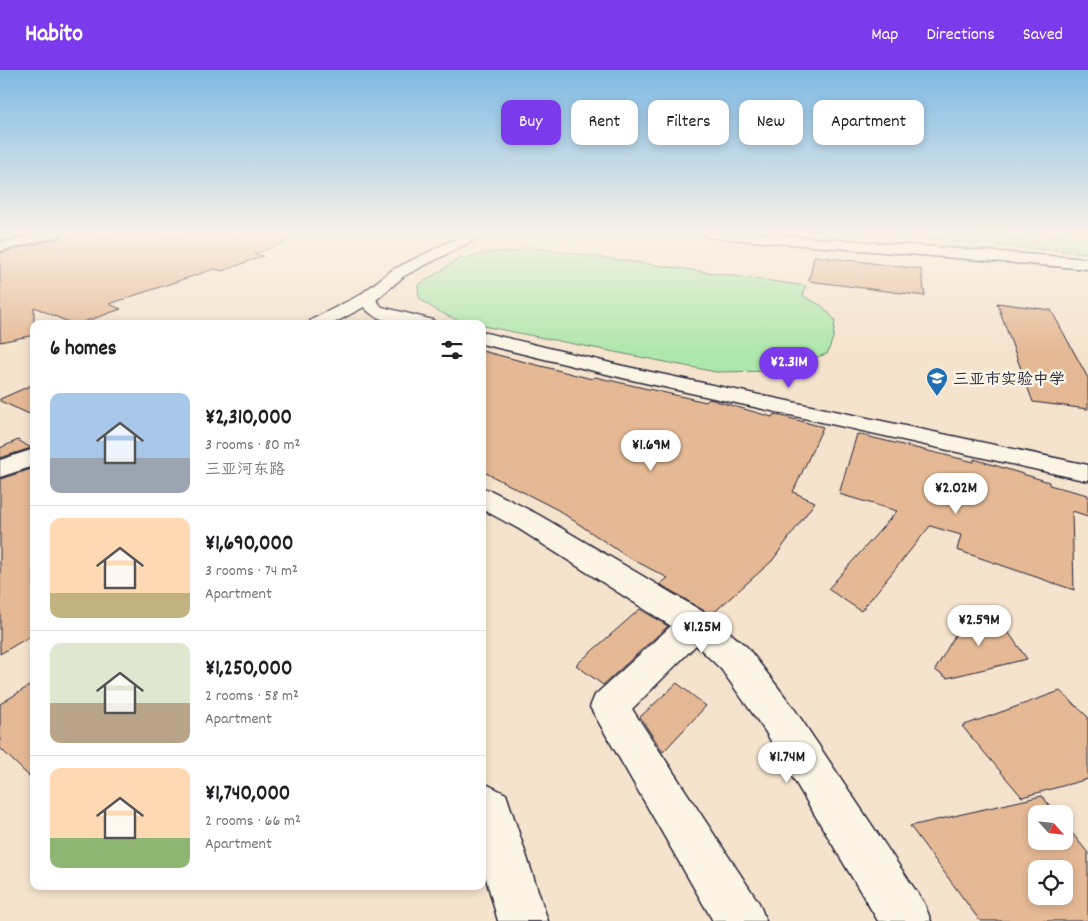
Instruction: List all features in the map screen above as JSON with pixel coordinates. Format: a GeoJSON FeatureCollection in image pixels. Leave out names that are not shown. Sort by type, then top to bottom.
{"type":"FeatureCollection","features":[{"type":"Feature","properties":{"kind":"street"},"geometry":{"type":"LineString","coordinates":[[329,320],[371,305],[399,273]]}},
{"type":"Feature","properties":{"kind":"street"},"geometry":{"type":"LineString","coordinates":[[371,305],[414,320]]}},
{"type":"Feature","properties":{"kind":"street"},"geometry":{"type":"LineString","coordinates":[[486,339],[632,374],[1088,473]]}},
{"type":"Feature","properties":{"kind":"street"},"geometry":{"type":"LineString","coordinates":[[0,469],[30,458]]}},
{"type":"Feature","properties":{"kind":"street"},"geometry":{"type":"LineString","coordinates":[[486,499],[529,522],[695,624],[734,658],[779,719],[906,921]]}},
{"type":"Feature","properties":{"kind":"street"},"geometry":{"type":"LineString","coordinates":[[695,624],[610,707],[741,921]]}},
{"type":"Feature","properties":{"kind":"street"},"geometry":{"type":"LineString","coordinates":[[486,807],[490,810],[523,921]]}},
{"type":"Feature","properties":{"kind":"green space"},"geometry":{"type":"Polygon","coordinates":[[[437,273],[711,273],[806,286],[803,296],[822,306],[835,320],[833,338],[827,354],[770,371],[716,372],[486,327],[486,320],[460,320],[433,308],[419,298],[418,285],[437,273]]]}},
{"type":"Feature","properties":{"kind":"building"},"geometry":{"type":"Polygon","coordinates":[[[0,273],[203,273],[109,304],[121,309],[89,320],[64,320],[34,307],[34,320],[30,320],[30,336],[0,342],[0,273]]]}},
{"type":"Feature","properties":{"kind":"building"},"geometry":{"type":"Polygon","coordinates":[[[811,273],[922,273],[925,296],[809,281],[811,273]]]}},
{"type":"Feature","properties":{"kind":"building"},"geometry":{"type":"Polygon","coordinates":[[[997,303],[1051,310],[1088,378],[1088,409],[1033,402],[997,303]]]}},
{"type":"Feature","properties":{"kind":"building"},"geometry":{"type":"Polygon","coordinates":[[[486,352],[592,379],[595,377],[706,402],[709,399],[772,417],[774,414],[823,427],[793,492],[815,502],[772,561],[711,615],[660,584],[668,578],[626,556],[558,510],[486,473],[486,352]]]}},
{"type":"Feature","properties":{"kind":"building"},"geometry":{"type":"Polygon","coordinates":[[[30,386],[30,414],[0,401],[0,399],[30,386]]]}},
{"type":"Feature","properties":{"kind":"building"},"geometry":{"type":"Polygon","coordinates":[[[857,434],[974,462],[974,459],[1049,482],[1049,485],[1088,495],[1088,516],[1072,511],[1074,590],[957,550],[961,535],[930,526],[861,611],[828,589],[897,511],[839,494],[857,434]]]}},
{"type":"Feature","properties":{"kind":"building"},"geometry":{"type":"Polygon","coordinates":[[[18,440],[30,447],[0,458],[0,448],[18,440]]]}},
{"type":"Feature","properties":{"kind":"building"},"geometry":{"type":"Polygon","coordinates":[[[30,469],[30,636],[0,654],[0,479],[30,469]]]}},
{"type":"Feature","properties":{"kind":"building"},"geometry":{"type":"Polygon","coordinates":[[[640,609],[668,626],[603,685],[576,665],[640,609]]]}},
{"type":"Feature","properties":{"kind":"building"},"geometry":{"type":"Polygon","coordinates":[[[993,610],[1027,659],[947,678],[935,670],[966,616],[993,610]]]}},
{"type":"Feature","properties":{"kind":"building"},"geometry":{"type":"Polygon","coordinates":[[[677,683],[706,706],[663,752],[640,717],[677,683]]]}},
{"type":"Feature","properties":{"kind":"building"},"geometry":{"type":"Polygon","coordinates":[[[30,685],[30,777],[0,748],[0,704],[30,685]]]}},
{"type":"Feature","properties":{"kind":"building"},"geometry":{"type":"Polygon","coordinates":[[[1060,691],[1088,717],[1088,779],[1022,797],[962,726],[1060,691]]]}},
{"type":"Feature","properties":{"kind":"building"},"geometry":{"type":"Polygon","coordinates":[[[1042,796],[1049,805],[1028,805],[1028,850],[1073,850],[1073,834],[1088,853],[1088,921],[980,921],[910,826],[1042,796]]]}},
{"type":"Feature","properties":{"kind":"place","name":"三亚市实验中学"},"geometry":{"type":"Point","coordinates":[937,397]}}]}
